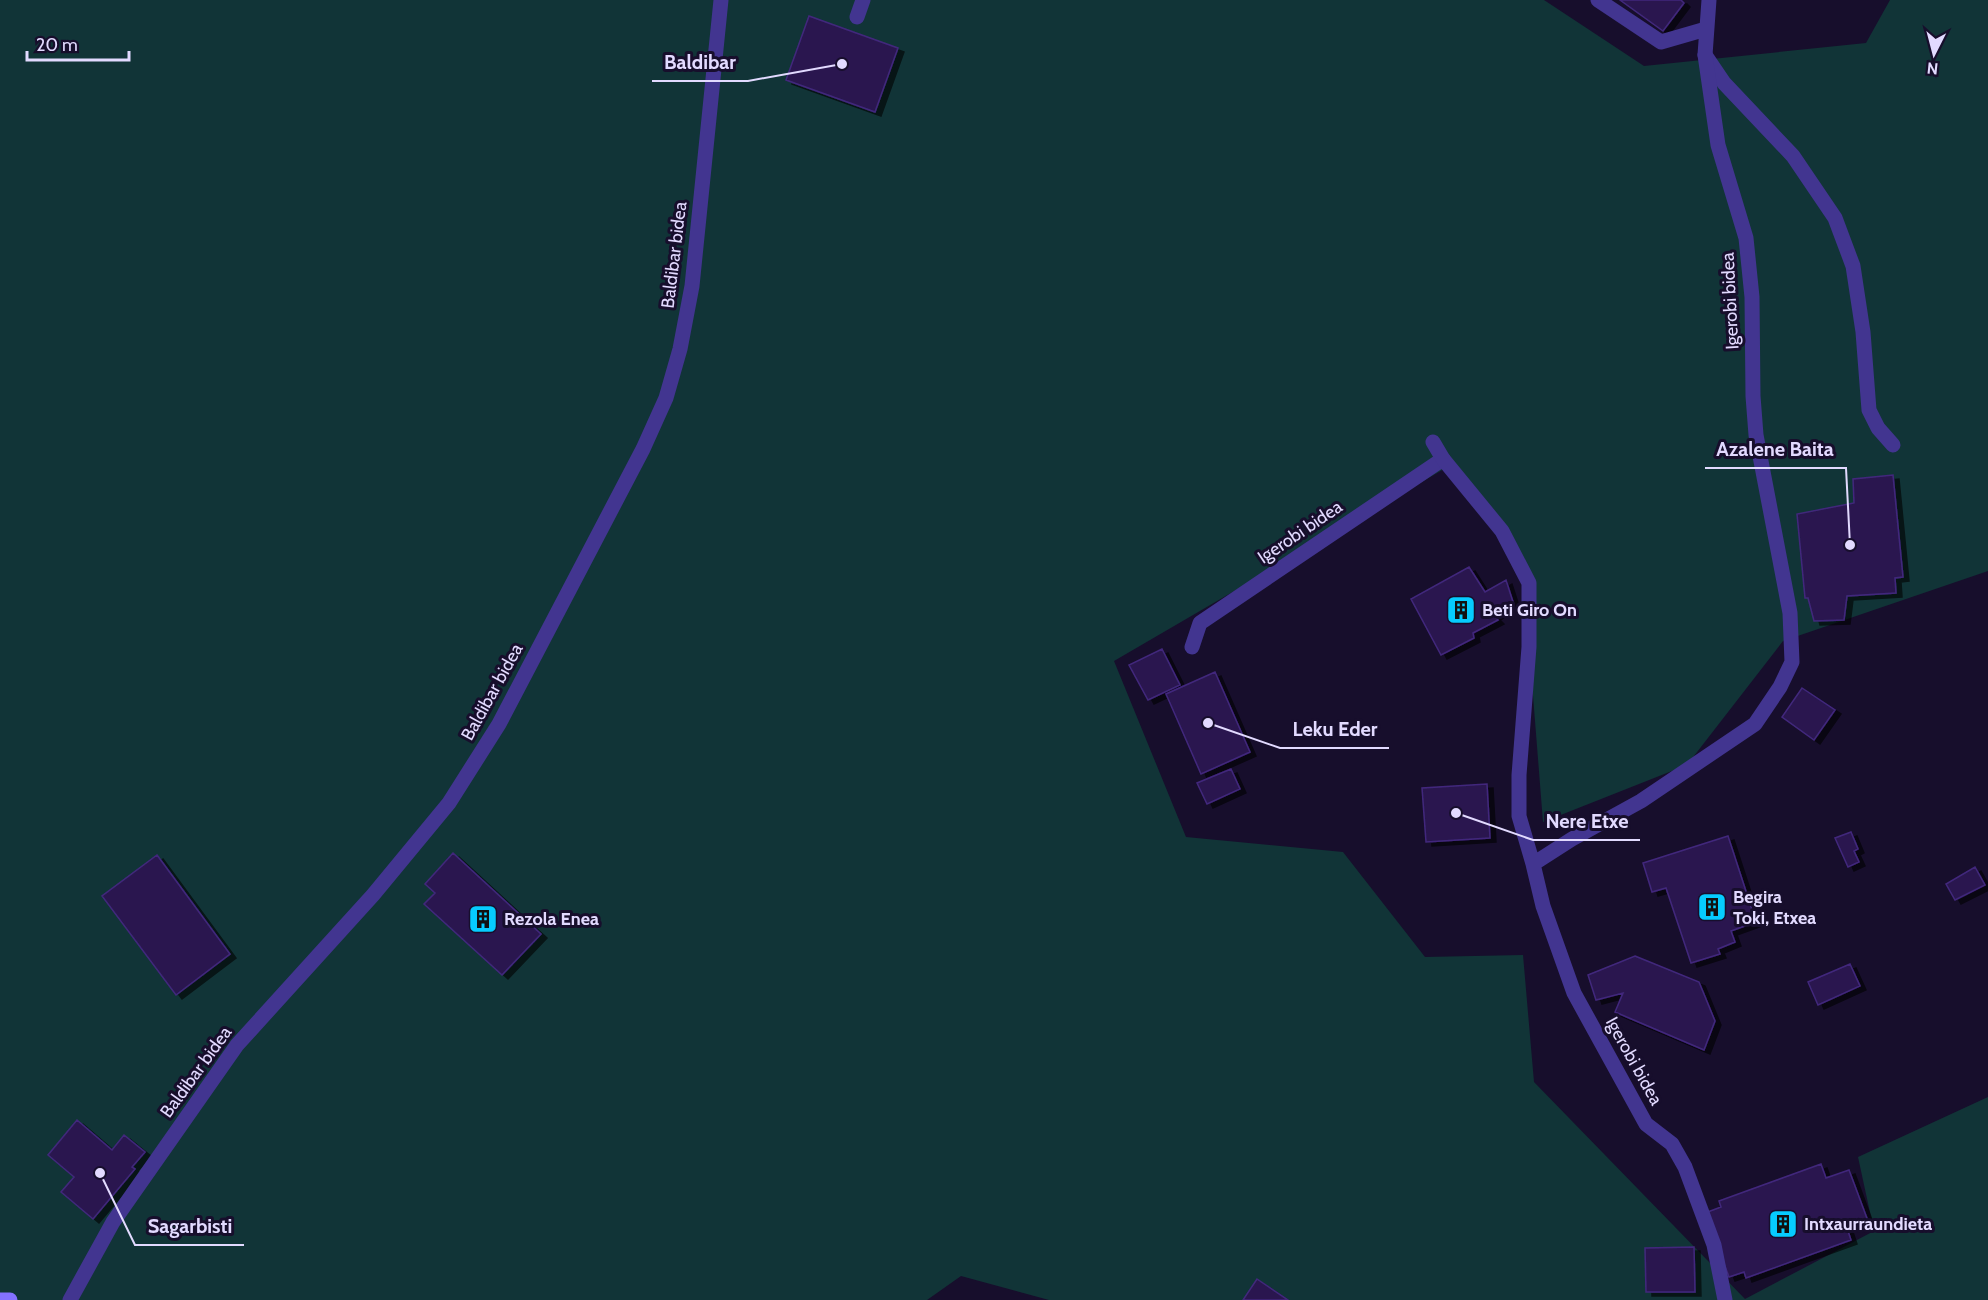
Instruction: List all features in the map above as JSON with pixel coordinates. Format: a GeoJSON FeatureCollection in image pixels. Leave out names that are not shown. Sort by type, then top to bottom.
{"type":"FeatureCollection","features":[{"type":"Feature","properties":{"kind":"main road"},"geometry":{"type":"LineString","coordinates":[[0,1300],[10,1300]]}},
{"type":"Feature","properties":{"kind":"street","name":"Baldibar bidea"},"geometry":{"type":"LineString","coordinates":[[70,1300],[113,1222],[237,1045],[373,895],[449,803],[499,724],[643,449],[666,398],[681,349],[692,286],[721,0]]}},
{"type":"Feature","properties":{"kind":"street"},"geometry":{"type":"LineString","coordinates":[[856,17],[863,0]]}},
{"type":"Feature","properties":{"kind":"street"},"geometry":{"type":"LineString","coordinates":[[1598,0],[1661,42],[1706,29]]}},
{"type":"Feature","properties":{"kind":"street","name":"Igerobi bidea"},"geometry":{"type":"LineString","coordinates":[[1533,864],[1572,839],[1641,801],[1755,724],[1780,687],[1792,662],[1790,613],[1756,435],[1753,396],[1752,297],[1746,238],[1718,145],[1705,55],[1709,0]]}},
{"type":"Feature","properties":{"kind":"street"},"geometry":{"type":"LineString","coordinates":[[1705,55],[1724,83],[1792,156],[1835,218],[1853,266],[1863,332],[1869,410],[1878,428],[1893,445]]}},
{"type":"Feature","properties":{"kind":"street","name":"Igerobi bidea"},"geometry":{"type":"LineString","coordinates":[[1433,442],[1443,459],[1502,531],[1529,583],[1529,647],[1519,775],[1519,816],[1543,906],[1574,993],[1646,1124],[1672,1144],[1685,1167],[1714,1245],[1725,1300]]}},
{"type":"Feature","properties":{"kind":"street","name":"Igerobi bidea"},"geometry":{"type":"LineString","coordinates":[[1192,647],[1200,623],[1443,459]]}},
{"type":"Feature","properties":{"kind":"green space"},"geometry":{"type":"Polygon","coordinates":[[[0,0],[1544,0],[1644,66],[1866,43],[1890,0],[1988,0],[1988,571],[1783,641],[1687,765],[1543,822],[1523,569],[1444,469],[1114,661],[1186,837],[1343,852],[1425,957],[1523,955],[1534,1082],[1745,1299],[1874,1231],[1858,1157],[1988,1097],[1988,1300],[1049,1300],[961,1276],[927,1300],[0,1300],[0,0]]]}},
{"type":"Feature","properties":{"kind":"building"},"geometry":{"type":"Polygon","coordinates":[[[1620,0],[1681,0],[1684,3],[1663,31],[1620,0]]]}},
{"type":"Feature","properties":{"kind":"building"},"geometry":{"type":"Polygon","coordinates":[[[809,16],[898,48],[875,112],[786,80],[809,16]]]}},
{"type":"Feature","properties":{"kind":"building"},"geometry":{"type":"Polygon","coordinates":[[[1893,475],[1903,577],[1895,578],[1896,593],[1847,596],[1844,620],[1814,621],[1808,598],[1805,598],[1797,514],[1854,503],[1853,479],[1893,475]]]}},
{"type":"Feature","properties":{"kind":"building","name":"Beti Giro On"},"geometry":{"type":"Polygon","coordinates":[[[1469,567],[1485,592],[1506,580],[1514,605],[1494,616],[1498,620],[1473,633],[1474,638],[1441,655],[1411,599],[1469,567]]]}},
{"type":"Feature","properties":{"kind":"building"},"geometry":{"type":"Polygon","coordinates":[[[1162,649],[1180,685],[1148,700],[1129,665],[1162,649]]]}},
{"type":"Feature","properties":{"kind":"building"},"geometry":{"type":"Polygon","coordinates":[[[1215,672],[1250,752],[1201,774],[1166,694],[1215,672]]]}},
{"type":"Feature","properties":{"kind":"building"},"geometry":{"type":"Polygon","coordinates":[[[1802,688],[1835,710],[1814,740],[1782,717],[1802,688]]]}},
{"type":"Feature","properties":{"kind":"building"},"geometry":{"type":"Polygon","coordinates":[[[1231,769],[1240,789],[1207,804],[1197,783],[1231,769]]]}},
{"type":"Feature","properties":{"kind":"building"},"geometry":{"type":"Polygon","coordinates":[[[1487,784],[1490,838],[1426,842],[1422,788],[1487,784]]]}},
{"type":"Feature","properties":{"kind":"building"},"geometry":{"type":"Polygon","coordinates":[[[1851,832],[1858,849],[1854,851],[1859,862],[1848,867],[1835,838],[1851,832]]]}},
{"type":"Feature","properties":{"kind":"building","name":"Begira Toki, Etxea"},"geometry":{"type":"Polygon","coordinates":[[[1728,836],[1756,922],[1731,931],[1735,942],[1718,949],[1720,954],[1691,963],[1666,888],[1652,892],[1643,863],[1728,836]]]}},
{"type":"Feature","properties":{"kind":"building","name":"Rezola Enea"},"geometry":{"type":"Polygon","coordinates":[[[453,853],[541,934],[502,975],[424,904],[435,893],[425,884],[453,853]]]}},
{"type":"Feature","properties":{"kind":"building"},"geometry":{"type":"Polygon","coordinates":[[[157,855],[230,954],[176,995],[102,896],[157,855]]]}},
{"type":"Feature","properties":{"kind":"building"},"geometry":{"type":"Polygon","coordinates":[[[1975,867],[1985,885],[1955,900],[1946,884],[1975,867]]]}},
{"type":"Feature","properties":{"kind":"building"},"geometry":{"type":"Polygon","coordinates":[[[1635,956],[1699,982],[1715,1021],[1704,1050],[1615,1012],[1623,993],[1596,1000],[1588,975],[1635,956]]]}},
{"type":"Feature","properties":{"kind":"building"},"geometry":{"type":"Polygon","coordinates":[[[1850,964],[1860,986],[1818,1005],[1808,982],[1850,964]]]}},
{"type":"Feature","properties":{"kind":"building"},"geometry":{"type":"Polygon","coordinates":[[[77,1120],[112,1150],[124,1135],[145,1152],[132,1167],[135,1169],[93,1219],[61,1192],[74,1177],[48,1155],[77,1120]]]}},
{"type":"Feature","properties":{"kind":"building","name":"Intxaurraundieta"},"geometry":{"type":"Polygon","coordinates":[[[1821,1164],[1826,1178],[1849,1170],[1868,1221],[1847,1228],[1851,1240],[1746,1278],[1744,1272],[1729,1277],[1705,1213],[1721,1207],[1719,1201],[1821,1164]]]}},
{"type":"Feature","properties":{"kind":"building"},"geometry":{"type":"Polygon","coordinates":[[[1694,1247],[1695,1292],[1646,1292],[1645,1248],[1694,1247]]]}},
{"type":"Feature","properties":{"kind":"building"},"geometry":{"type":"Polygon","coordinates":[[[1257,1279],[1288,1300],[1243,1300],[1257,1279]]]}},
{"type":"Feature","properties":{"kind":"place","name":"Baldibar"},"geometry":{"type":"Point","coordinates":[842,64]}},
{"type":"Feature","properties":{"kind":"place","name":"Azalene Baita"},"geometry":{"type":"Point","coordinates":[1850,545]}},
{"type":"Feature","properties":{"kind":"place","name":"Beti Giro On"},"geometry":{"type":"Point","coordinates":[1461,610]}},
{"type":"Feature","properties":{"kind":"place","name":"Leku Eder"},"geometry":{"type":"Point","coordinates":[1208,723]}},
{"type":"Feature","properties":{"kind":"place","name":"Nere Etxe"},"geometry":{"type":"Point","coordinates":[1456,813]}},
{"type":"Feature","properties":{"kind":"place","name":"Begira Toki, Etxea"},"geometry":{"type":"Point","coordinates":[1712,907]}},
{"type":"Feature","properties":{"kind":"place","name":"Rezola Enea"},"geometry":{"type":"Point","coordinates":[483,919]}},
{"type":"Feature","properties":{"kind":"place","name":"Sagarbisti"},"geometry":{"type":"Point","coordinates":[100,1173]}},
{"type":"Feature","properties":{"kind":"place","name":"Intxaurraundieta"},"geometry":{"type":"Point","coordinates":[1783,1224]}}]}
